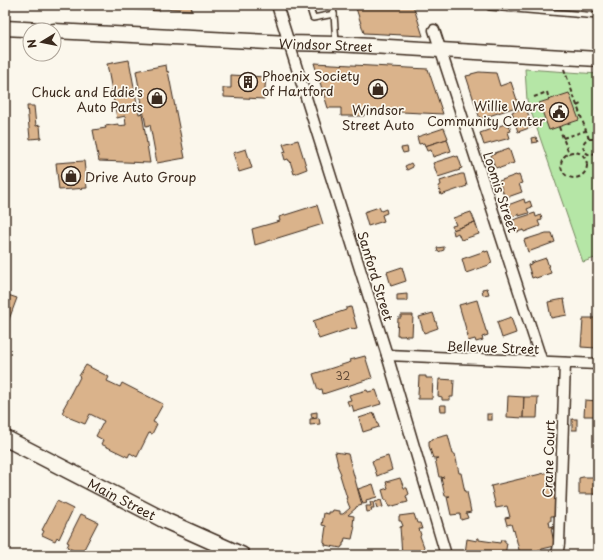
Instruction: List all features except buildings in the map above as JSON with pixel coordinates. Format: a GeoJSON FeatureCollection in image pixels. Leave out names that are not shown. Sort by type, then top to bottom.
{"type":"FeatureCollection","features":[{"type":"Feature","properties":{"kind":"main road"},"geometry":{"type":"LineString","coordinates":[[5,28],[22,29]]}},
{"type":"Feature","properties":{"kind":"main road","name":"Windsor Street"},"geometry":{"type":"LineString","coordinates":[[62,31],[336,44],[598,59]]}},
{"type":"Feature","properties":{"kind":"main road","name":"Main Street"},"geometry":{"type":"LineString","coordinates":[[5,438],[166,521],[242,555]]}},
{"type":"Feature","properties":{"kind":"street","name":"Sanford Street"},"geometry":{"type":"LineString","coordinates":[[277,5],[387,355],[446,555]]}},
{"type":"Feature","properties":{"kind":"street","name":"Loomis Street"},"geometry":{"type":"LineString","coordinates":[[434,30],[542,362]]}},
{"type":"Feature","properties":{"kind":"street","name":"Bellevue Street"},"geometry":{"type":"LineString","coordinates":[[387,355],[598,364]]}},
{"type":"Feature","properties":{"kind":"street","name":"Crane Court"},"geometry":{"type":"LineString","coordinates":[[556,555],[559,544],[565,362]]}},
{"type":"Feature","properties":{"kind":"lane"},"geometry":{"type":"LineString","coordinates":[[309,5],[314,18],[334,14]]}},
{"type":"Feature","properties":{"kind":"lane"},"geometry":{"type":"LineString","coordinates":[[332,5],[336,44]]}},
{"type":"Feature","properties":{"kind":"lane"},"geometry":{"type":"LineString","coordinates":[[490,7],[598,16]]}},
{"type":"Feature","properties":{"kind":"path"},"geometry":{"type":"LineString","coordinates":[[564,69],[589,139]]}},
{"type":"Feature","properties":{"kind":"path"},"geometry":{"type":"LineString","coordinates":[[534,97],[547,92],[549,100]]}},
{"type":"Feature","properties":{"kind":"path"},"geometry":{"type":"LineString","coordinates":[[576,106],[581,104]]}},
{"type":"Feature","properties":{"kind":"path"},"geometry":{"type":"LineString","coordinates":[[559,127],[569,154]]}},
{"type":"Feature","properties":{"kind":"path"},"geometry":{"type":"LineString","coordinates":[[563,138],[586,131]]}},
{"type":"Feature","properties":{"kind":"path"},"geometry":{"type":"LineString","coordinates":[[598,144],[594,139],[589,139],[583,144],[586,153],[592,155],[598,150]]}},
{"type":"Feature","properties":{"kind":"path"},"geometry":{"type":"LineString","coordinates":[[583,156],[586,153]]}},
{"type":"Feature","properties":{"kind":"path"},"geometry":{"type":"LineString","coordinates":[[569,154],[579,154],[583,156],[585,160],[585,172],[578,178],[570,178],[563,173],[561,169],[564,157],[569,154]]}},
{"type":"Feature","properties":{"kind":"green space"},"geometry":{"type":"Polygon","coordinates":[[[525,69],[598,74],[598,257],[583,262],[527,100],[525,69]]]}},
{"type":"Feature","properties":{"kind":"place","name":"Phoenix Society of Hartford"},"geometry":{"type":"Point","coordinates":[248,82]}},
{"type":"Feature","properties":{"kind":"place","name":"Windsor Street Auto"},"geometry":{"type":"Point","coordinates":[378,89]}},
{"type":"Feature","properties":{"kind":"place","name":"Chuck and Eddie's Auto Parts"},"geometry":{"type":"Point","coordinates":[157,98]}},
{"type":"Feature","properties":{"kind":"place","name":"Willie Ware Community Center"},"geometry":{"type":"Point","coordinates":[559,112]}},
{"type":"Feature","properties":{"kind":"place","name":"Drive Auto Group"},"geometry":{"type":"Point","coordinates":[71,176]}}]}
